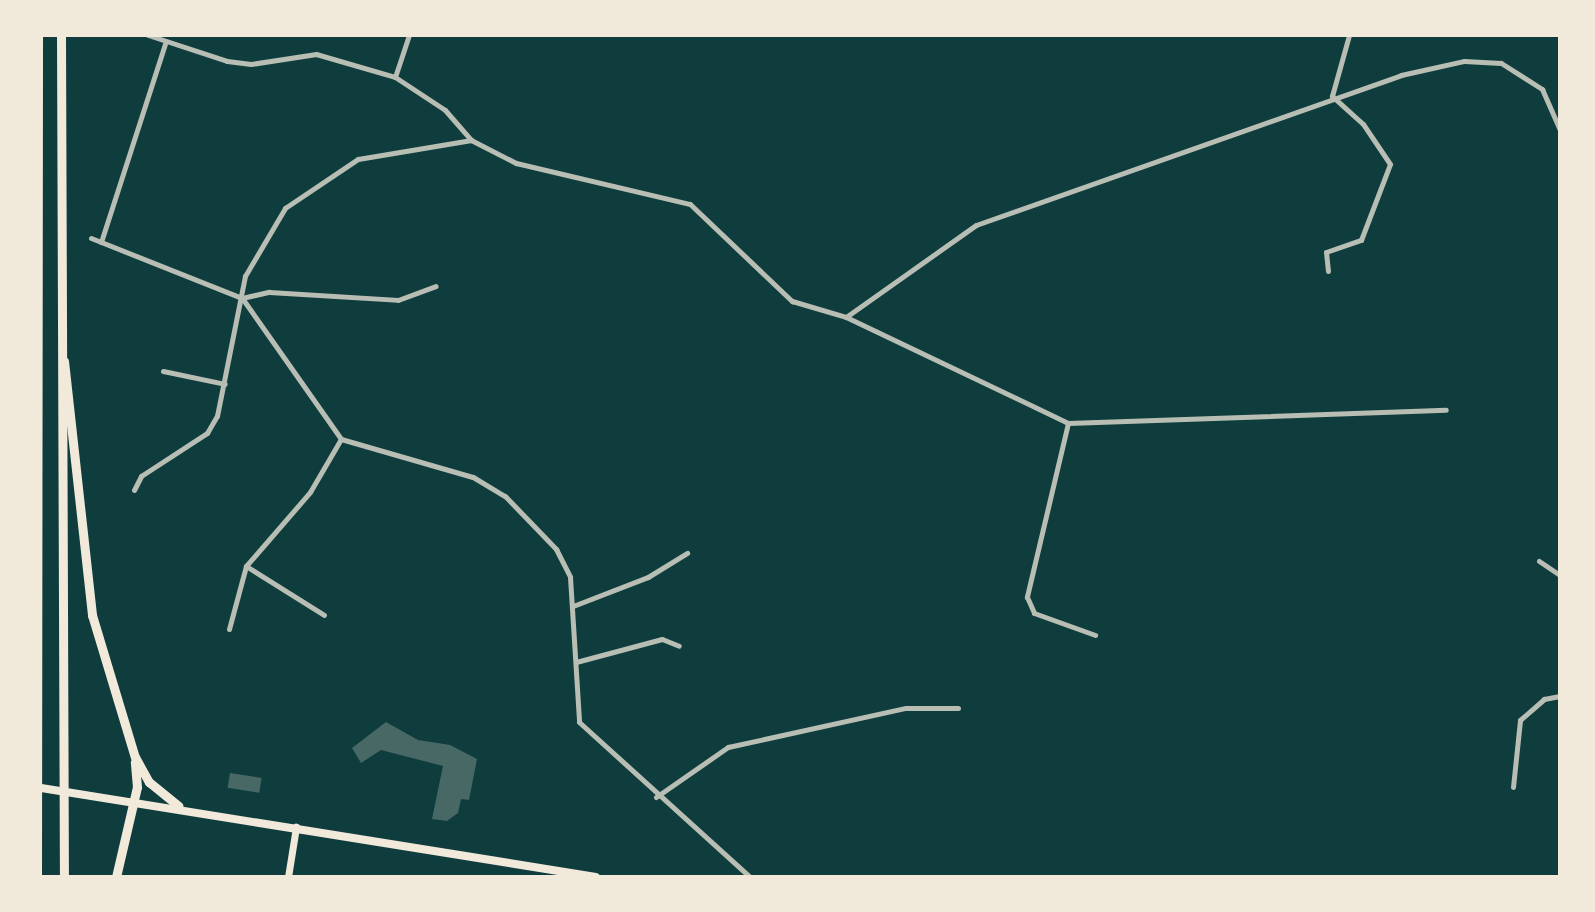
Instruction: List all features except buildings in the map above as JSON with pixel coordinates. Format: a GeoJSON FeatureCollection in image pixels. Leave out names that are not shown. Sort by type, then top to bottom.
{"type":"FeatureCollection","features":[{"type":"Feature","properties":{"kind":"highway"},"geometry":{"type":"LineString","coordinates":[[37,877],[38,35]]}},
{"type":"Feature","properties":{"kind":"highway"},"geometry":{"type":"LineString","coordinates":[[61,35],[59,324],[64,877]]}},
{"type":"Feature","properties":{"kind":"highway"},"geometry":{"type":"LineString","coordinates":[[59,324],[92,615],[135,757],[149,782],[179,806]]}},
{"type":"Feature","properties":{"kind":"highway"},"geometry":{"type":"LineString","coordinates":[[116,877],[132,802],[135,757]]}},
{"type":"Feature","properties":{"kind":"main road"},"geometry":{"type":"LineString","coordinates":[[35,787],[132,802],[179,806],[596,877]]}},
{"type":"Feature","properties":{"kind":"main road"},"geometry":{"type":"LineString","coordinates":[[288,877],[296,827]]}},
{"type":"Feature","properties":{"kind":"street"},"geometry":{"type":"LineString","coordinates":[[148,35],[165,44],[251,64],[316,54],[395,77],[444,110],[471,140],[516,163],[690,204],[792,301],[846,317],[1068,424],[1446,410]]}},
{"type":"Feature","properties":{"kind":"street"},"geometry":{"type":"LineString","coordinates":[[395,77],[409,35]]}},
{"type":"Feature","properties":{"kind":"street"},"geometry":{"type":"LineString","coordinates":[[1332,96],[1349,35]]}},
{"type":"Feature","properties":{"kind":"street"},"geometry":{"type":"LineString","coordinates":[[101,242],[165,44]]}},
{"type":"Feature","properties":{"kind":"street"},"geometry":{"type":"LineString","coordinates":[[846,317],[976,225],[1332,96],[1464,61],[1501,63],[1542,89],[1560,130]]}},
{"type":"Feature","properties":{"kind":"street"},"geometry":{"type":"LineString","coordinates":[[1328,271],[1326,252],[1361,240],[1390,164],[1363,124],[1332,96]]}},
{"type":"Feature","properties":{"kind":"street"},"geometry":{"type":"LineString","coordinates":[[134,490],[141,476],[207,433],[225,384],[245,276],[285,208],[327,176],[358,159],[471,140]]}},
{"type":"Feature","properties":{"kind":"street"},"geometry":{"type":"LineString","coordinates":[[91,238],[242,298],[341,439],[473,477],[505,496],[564,561],[573,606],[579,722],[656,797],[750,877]]}},
{"type":"Feature","properties":{"kind":"street"},"geometry":{"type":"LineString","coordinates":[[242,298],[269,292],[398,300],[436,286]]}},
{"type":"Feature","properties":{"kind":"street"},"geometry":{"type":"LineString","coordinates":[[163,371],[225,384]]}},
{"type":"Feature","properties":{"kind":"street"},"geometry":{"type":"LineString","coordinates":[[1068,424],[1027,597],[1034,613],[1095,635]]}},
{"type":"Feature","properties":{"kind":"street"},"geometry":{"type":"LineString","coordinates":[[229,629],[246,566],[310,492],[341,439]]}},
{"type":"Feature","properties":{"kind":"street"},"geometry":{"type":"LineString","coordinates":[[573,606],[648,577],[687,553]]}},
{"type":"Feature","properties":{"kind":"street"},"geometry":{"type":"LineString","coordinates":[[1539,561],[1560,575]]}},
{"type":"Feature","properties":{"kind":"street"},"geometry":{"type":"LineString","coordinates":[[246,566],[324,615]]}},
{"type":"Feature","properties":{"kind":"street"},"geometry":{"type":"LineString","coordinates":[[576,662],[662,639],[679,646]]}},
{"type":"Feature","properties":{"kind":"street"},"geometry":{"type":"LineString","coordinates":[[1513,787],[1520,720],[1544,699],[1560,696]]}},
{"type":"Feature","properties":{"kind":"street"},"geometry":{"type":"LineString","coordinates":[[656,797],[729,747],[906,708],[958,708]]}}]}
